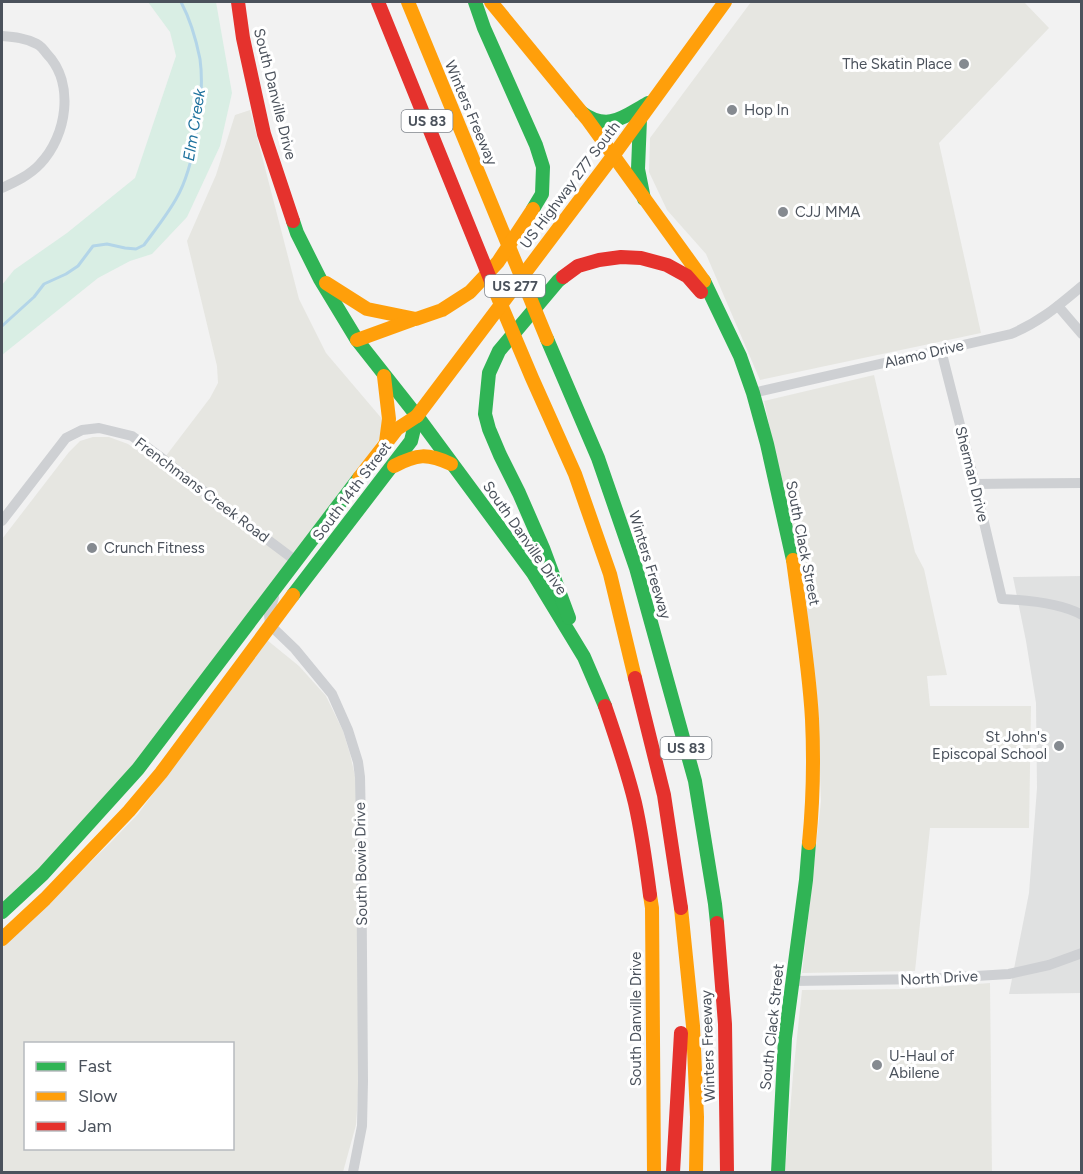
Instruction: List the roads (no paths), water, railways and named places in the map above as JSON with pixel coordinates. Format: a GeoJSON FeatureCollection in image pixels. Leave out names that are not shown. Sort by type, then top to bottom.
{"type":"FeatureCollection","features":[{"type":"Feature","properties":{"kind":"main road","name":"South Danville Drive"},"geometry":{"type":"LineString","coordinates":[[238,2],[243,38],[264,134],[297,233],[320,279],[357,340],[417,416],[533,573],[584,657],[603,700],[635,804],[645,853],[652,908],[654,1173]]}},
{"type":"Feature","properties":{"kind":"main road","name":"Winters Freeway"},"geometry":{"type":"LineString","coordinates":[[378,2],[532,378],[575,474],[610,574],[664,795],[685,943],[693,1037],[696,1173]]}},
{"type":"Feature","properties":{"kind":"main road","name":"Winters Freeway"},"geometry":{"type":"LineString","coordinates":[[408,2],[598,458],[636,568],[695,781],[715,904],[724,1002],[727,1173]]}},
{"type":"Feature","properties":{"kind":"main road"},"geometry":{"type":"LineString","coordinates":[[357,340],[442,310],[470,292],[498,262],[542,194],[543,167],[536,145],[484,28],[475,2]]}},
{"type":"Feature","properties":{"kind":"main road","name":"South Clack Street"},"geometry":{"type":"LineString","coordinates":[[491,2],[581,112],[704,280],[740,356],[767,444],[792,557],[805,646],[812,718],[813,761],[806,880],[785,1038],[778,1173]]}},
{"type":"Feature","properties":{"kind":"main road","name":"US Highway 277 South"},"geometry":{"type":"LineString","coordinates":[[417,416],[613,156],[725,2]]}},
{"type":"Feature","properties":{"kind":"main road"},"geometry":{"type":"LineString","coordinates":[[581,112],[595,121],[605,122],[620,118],[654,100]]}},
{"type":"Feature","properties":{"kind":"main road"},"geometry":{"type":"LineString","coordinates":[[640,118],[638,169],[644,199]]}},
{"type":"Feature","properties":{"kind":"main road"},"geometry":{"type":"LineString","coordinates":[[584,657],[543,548],[489,429],[485,414],[489,373],[499,351],[558,281],[578,266],[599,260],[621,257],[640,258],[667,266],[687,276],[723,318]]}},
{"type":"Feature","properties":{"kind":"main road"},"geometry":{"type":"LineString","coordinates":[[320,279],[366,309],[416,319]]}},
{"type":"Feature","properties":{"kind":"main road"},"geometry":{"type":"LineString","coordinates":[[384,375],[389,419],[386,442]]}},
{"type":"Feature","properties":{"kind":"main road","name":"South 14th Street"},"geometry":{"type":"LineString","coordinates":[[2,912],[44,874],[138,769],[386,442],[397,429],[417,416]]}},
{"type":"Feature","properties":{"kind":"main road","name":"South 14th Street"},"geometry":{"type":"LineString","coordinates":[[2,939],[45,899],[129,811],[161,773],[270,625],[411,441],[417,416]]}},
{"type":"Feature","properties":{"kind":"main road"},"geometry":{"type":"LineString","coordinates":[[390,468],[406,459],[422,455],[436,457],[453,466]]}},
{"type":"Feature","properties":{"kind":"main road"},"geometry":{"type":"LineString","coordinates":[[673,1173],[685,943]]}},
{"type":"Feature","properties":{"kind":"main road"},"geometry":{"type":"LineString","coordinates":[[724,1002],[740,1173]]}},
{"type":"Feature","properties":{"kind":"street"},"geometry":{"type":"LineString","coordinates":[[2,36],[22,38],[40,45],[54,61],[63,81],[65,105],[55,145],[40,164],[18,181],[2,188]]}},
{"type":"Feature","properties":{"kind":"street","name":"Alamo Drive"},"geometry":{"type":"LineString","coordinates":[[753,393],[1011,334],[1027,328],[1082,286]]}},
{"type":"Feature","properties":{"kind":"street"},"geometry":{"type":"LineString","coordinates":[[1058,306],[1082,334]]}},
{"type":"Feature","properties":{"kind":"street","name":"Sherman Drive"},"geometry":{"type":"LineString","coordinates":[[940,350],[1002,599],[1029,600],[1074,610],[1082,615]]}},
{"type":"Feature","properties":{"kind":"street","name":"Frenchmans Creek Road"},"geometry":{"type":"LineString","coordinates":[[2,521],[66,438],[82,430],[99,428],[132,436],[296,561]]}},
{"type":"Feature","properties":{"kind":"street"},"geometry":{"type":"LineString","coordinates":[[975,484],[1082,483]]}},
{"type":"Feature","properties":{"kind":"street"},"geometry":{"type":"LineString","coordinates":[[270,625],[269,614],[278,586]]}},
{"type":"Feature","properties":{"kind":"street","name":"South Bowie Drive"},"geometry":{"type":"LineString","coordinates":[[270,625],[295,649],[332,694],[348,730],[358,762],[361,826],[363,1081],[362,1126],[353,1173]]}},
{"type":"Feature","properties":{"kind":"street","name":"North Drive"},"geometry":{"type":"LineString","coordinates":[[793,981],[927,979],[1009,974],[1048,965],[1082,953]]}},
{"type":"Feature","properties":{"kind":"waterway","name":"Elm Creek"},"geometry":{"type":"LineString","coordinates":[[2,326],[34,297],[44,284],[78,266],[93,246],[107,244],[136,249],[144,245],[176,199],[183,185],[193,150],[201,92],[200,59],[195,37],[181,2]]}},
{"type":"Feature","properties":{"kind":"place","name":"The Skatin Place"},"geometry":{"type":"Point","coordinates":[964,64]}},
{"type":"Feature","properties":{"kind":"place","name":"Hop In"},"geometry":{"type":"Point","coordinates":[732,110]}},
{"type":"Feature","properties":{"kind":"place","name":"CJJ MMA"},"geometry":{"type":"Point","coordinates":[783,212]}},
{"type":"Feature","properties":{"kind":"place","name":"Crunch Fitness"},"geometry":{"type":"Point","coordinates":[92,548]}},
{"type":"Feature","properties":{"kind":"place","name":"St John's Episcopal School"},"geometry":{"type":"Point","coordinates":[1059,746]}},
{"type":"Feature","properties":{"kind":"place","name":"U-Haul of Abilene"},"geometry":{"type":"Point","coordinates":[877,1065]}}]}
